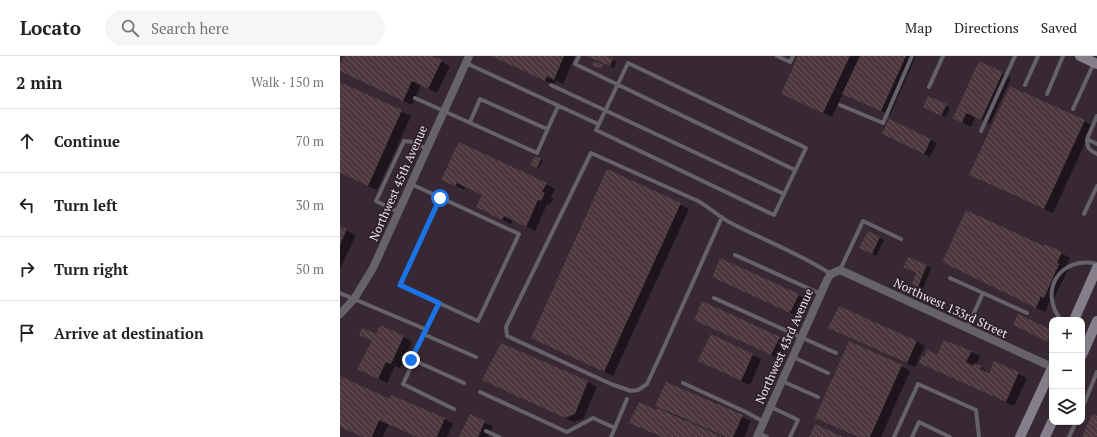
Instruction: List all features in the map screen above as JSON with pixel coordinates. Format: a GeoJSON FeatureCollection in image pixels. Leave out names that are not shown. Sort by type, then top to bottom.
{"type":"FeatureCollection","features":[{"type":"Feature","properties":{"kind":"main road"},"geometry":{"type":"LineString","coordinates":[[1080,56],[1096,63]]}},
{"type":"Feature","properties":{"kind":"main road"},"geometry":{"type":"LineString","coordinates":[[1075,317],[1097,268]]}},
{"type":"Feature","properties":{"kind":"main road"},"geometry":{"type":"LineString","coordinates":[[1083,353],[1097,321]]}},
{"type":"Feature","properties":{"kind":"main road"},"geometry":{"type":"LineString","coordinates":[[1020,437],[1049,374]]}},
{"type":"Feature","properties":{"kind":"main road"},"geometry":{"type":"LineString","coordinates":[[1045,437],[1051,425]]}},
{"type":"Feature","properties":{"kind":"street","name":"Northwest 45th Avenue"},"geometry":{"type":"LineString","coordinates":[[340,314],[354,299],[372,268],[468,58]]}},
{"type":"Feature","properties":{"kind":"street"},"geometry":{"type":"LineString","coordinates":[[831,274],[840,270]]}},
{"type":"Feature","properties":{"kind":"street","name":"Northwest 133rd Street"},"geometry":{"type":"LineString","coordinates":[[840,270],[1049,367]]}},
{"type":"Feature","properties":{"kind":"street","name":"Northwest 43rd Avenue"},"geometry":{"type":"LineString","coordinates":[[758,435],[801,337],[831,274]]}},
{"type":"Feature","properties":{"kind":"lane"},"geometry":{"type":"LineString","coordinates":[[578,56],[575,64],[795,170]]}},
{"type":"Feature","properties":{"kind":"lane"},"geometry":{"type":"LineString","coordinates":[[777,56],[790,62],[793,56]]}},
{"type":"Feature","properties":{"kind":"lane"},"geometry":{"type":"LineString","coordinates":[[840,105],[883,123],[912,56]]}},
{"type":"Feature","properties":{"kind":"lane"},"geometry":{"type":"LineString","coordinates":[[929,87],[943,56]]}},
{"type":"Feature","properties":{"kind":"lane"},"geometry":{"type":"LineString","coordinates":[[981,131],[1015,56]]}},
{"type":"Feature","properties":{"kind":"lane"},"geometry":{"type":"LineString","coordinates":[[1025,85],[1038,56]]}},
{"type":"Feature","properties":{"kind":"lane"},"geometry":{"type":"LineString","coordinates":[[1047,94],[1063,56]]}},
{"type":"Feature","properties":{"kind":"lane"},"geometry":{"type":"LineString","coordinates":[[468,58],[558,106],[598,124]]}},
{"type":"Feature","properties":{"kind":"lane"},"geometry":{"type":"LineString","coordinates":[[628,63],[806,148],[774,215],[596,130],[605,110],[628,63]]}},
{"type":"Feature","properties":{"kind":"lane"},"geometry":{"type":"LineString","coordinates":[[1073,109],[1096,63]]}},
{"type":"Feature","properties":{"kind":"lane"},"geometry":{"type":"LineString","coordinates":[[551,85],[784,194]]}},
{"type":"Feature","properties":{"kind":"lane"},"geometry":{"type":"LineString","coordinates":[[415,98],[537,153],[558,106]]}},
{"type":"Feature","properties":{"kind":"lane"},"geometry":{"type":"LineString","coordinates":[[470,122],[480,99],[547,129]]}},
{"type":"Feature","properties":{"kind":"lane"},"geometry":{"type":"LineString","coordinates":[[1097,116],[1087,139],[1087,147],[1090,151],[1097,154]]}},
{"type":"Feature","properties":{"kind":"lane"},"geometry":{"type":"LineString","coordinates":[[1087,139],[1097,144]]}},
{"type":"Feature","properties":{"kind":"lane"},"geometry":{"type":"LineString","coordinates":[[398,212],[376,201],[404,141],[413,142],[427,149]]}},
{"type":"Feature","properties":{"kind":"lane"},"geometry":{"type":"LineString","coordinates":[[722,217],[647,384],[638,390],[631,391],[611,384],[507,336],[506,327],[542,250],[591,153],[698,201],[735,225],[811,261],[831,274]]}},
{"type":"Feature","properties":{"kind":"lane"},"geometry":{"type":"LineString","coordinates":[[411,184],[519,234],[478,321],[400,285],[440,198]]}},
{"type":"Feature","properties":{"kind":"lane"},"geometry":{"type":"LineString","coordinates":[[1084,214],[1097,186]]}},
{"type":"Feature","properties":{"kind":"lane"},"geometry":{"type":"LineString","coordinates":[[1092,198],[1097,200]]}},
{"type":"Feature","properties":{"kind":"lane"},"geometry":{"type":"LineString","coordinates":[[840,270],[863,221],[901,238]]}},
{"type":"Feature","properties":{"kind":"lane"},"geometry":{"type":"LineString","coordinates":[[735,255],[821,294]]}},
{"type":"Feature","properties":{"kind":"lane"},"geometry":{"type":"LineString","coordinates":[[1059,317],[1055,312],[1052,303],[1051,292],[1054,282],[1060,273],[1068,267],[1078,263],[1088,262],[1097,264]]}},
{"type":"Feature","properties":{"kind":"lane"},"geometry":{"type":"LineString","coordinates":[[950,278],[1027,313]]}},
{"type":"Feature","properties":{"kind":"lane"},"geometry":{"type":"LineString","coordinates":[[340,293],[425,329]]}},
{"type":"Feature","properties":{"kind":"lane"},"geometry":{"type":"LineString","coordinates":[[967,328],[983,293]]}},
{"type":"Feature","properties":{"kind":"lane"},"geometry":{"type":"LineString","coordinates":[[714,298],[836,352]]}},
{"type":"Feature","properties":{"kind":"lane"},"geometry":{"type":"LineString","coordinates":[[439,303],[411,360],[464,383]]}},
{"type":"Feature","properties":{"kind":"lane"},"geometry":{"type":"LineString","coordinates":[[423,334],[476,357]]}},
{"type":"Feature","properties":{"kind":"lane"},"geometry":{"type":"LineString","coordinates":[[792,357],[828,373]]}},
{"type":"Feature","properties":{"kind":"lane"},"geometry":{"type":"LineString","coordinates":[[414,361],[403,384],[454,408]]}},
{"type":"Feature","properties":{"kind":"lane"},"geometry":{"type":"LineString","coordinates":[[1085,401],[1097,372]]}},
{"type":"Feature","properties":{"kind":"lane"},"geometry":{"type":"LineString","coordinates":[[782,381],[818,397]]}},
{"type":"Feature","properties":{"kind":"lane"},"geometry":{"type":"LineString","coordinates":[[683,383],[746,412],[764,422]]}},
{"type":"Feature","properties":{"kind":"lane"},"geometry":{"type":"LineString","coordinates":[[894,437],[918,384],[976,410],[979,437]]}},
{"type":"Feature","properties":{"kind":"lane"},"geometry":{"type":"LineString","coordinates":[[480,392],[567,432],[593,418],[615,428]]}},
{"type":"Feature","properties":{"kind":"lane"},"geometry":{"type":"LineString","coordinates":[[611,437],[628,399]]}},
{"type":"Feature","properties":{"kind":"lane"},"geometry":{"type":"LineString","coordinates":[[770,407],[798,420],[790,437]]}},
{"type":"Feature","properties":{"kind":"lane"},"geometry":{"type":"LineString","coordinates":[[912,437],[919,422],[950,437]]}},
{"type":"Feature","properties":{"kind":"lane"},"geometry":{"type":"LineString","coordinates":[[1069,437],[1075,425]]}},
{"type":"Feature","properties":{"kind":"lane"},"geometry":{"type":"LineString","coordinates":[[486,431],[499,437]]}},
{"type":"Feature","properties":{"kind":"lane"},"geometry":{"type":"LineString","coordinates":[[758,435],[767,437]]}},
{"type":"Feature","properties":{"kind":"building"},"geometry":{"type":"Polygon","coordinates":[[[344,56],[433,56],[442,60],[428,89],[412,81],[403,101],[340,71],[340,65],[344,56]]]}},
{"type":"Feature","properties":{"kind":"building"},"geometry":{"type":"Polygon","coordinates":[[[491,56],[564,56],[554,80],[547,76],[545,81],[491,56]]]}},
{"type":"Feature","properties":{"kind":"building"},"geometry":{"type":"Polygon","coordinates":[[[587,56],[607,56],[613,59],[610,66],[587,56]]]}},
{"type":"Feature","properties":{"kind":"building"},"geometry":{"type":"Polygon","coordinates":[[[798,56],[850,56],[823,113],[781,94],[798,56]]]}},
{"type":"Feature","properties":{"kind":"building"},"geometry":{"type":"Polygon","coordinates":[[[860,56],[906,56],[881,111],[842,94],[860,56]]]}},
{"type":"Feature","properties":{"kind":"building"},"geometry":{"type":"Polygon","coordinates":[[[594,61],[603,65],[601,69],[592,65],[594,61]]]}},
{"type":"Feature","properties":{"kind":"building"},"geometry":{"type":"Polygon","coordinates":[[[979,61],[1003,72],[981,120],[966,113],[962,123],[953,118],[979,61]]]}},
{"type":"Feature","properties":{"kind":"building"},"geometry":{"type":"Polygon","coordinates":[[[340,82],[402,110],[368,186],[340,173],[340,82]]]}},
{"type":"Feature","properties":{"kind":"building"},"geometry":{"type":"Polygon","coordinates":[[[1010,86],[1085,120],[1044,209],[969,175],[1010,86]]]}},
{"type":"Feature","properties":{"kind":"building"},"geometry":{"type":"Polygon","coordinates":[[[928,96],[947,104],[941,116],[923,107],[928,96]]]}},
{"type":"Feature","properties":{"kind":"building"},"geometry":{"type":"Polygon","coordinates":[[[889,119],[931,139],[924,154],[882,134],[889,119]]]}},
{"type":"Feature","properties":{"kind":"building"},"geometry":{"type":"Polygon","coordinates":[[[459,142],[547,183],[542,192],[545,193],[541,201],[538,200],[526,227],[504,216],[502,220],[476,207],[482,195],[457,183],[455,186],[441,180],[459,142]]]}},
{"type":"Feature","properties":{"kind":"building"},"geometry":{"type":"Polygon","coordinates":[[[535,156],[541,159],[537,168],[530,165],[535,156]]]}},
{"type":"Feature","properties":{"kind":"building"},"geometry":{"type":"Polygon","coordinates":[[[607,169],[681,203],[604,372],[531,338],[607,169]]]}},
{"type":"Feature","properties":{"kind":"building"},"geometry":{"type":"Polygon","coordinates":[[[966,210],[1044,246],[1045,244],[1062,252],[1057,263],[1059,264],[1044,298],[1041,296],[1036,308],[942,262],[966,210]]]}},
{"type":"Feature","properties":{"kind":"building"},"geometry":{"type":"Polygon","coordinates":[[[340,226],[347,229],[340,245],[340,226]]]}},
{"type":"Feature","properties":{"kind":"building"},"geometry":{"type":"Polygon","coordinates":[[[868,231],[880,237],[872,254],[859,248],[868,231]]]}},
{"type":"Feature","properties":{"kind":"building"},"geometry":{"type":"Polygon","coordinates":[[[908,257],[927,265],[918,287],[912,284],[916,273],[903,267],[908,257]]]}},
{"type":"Feature","properties":{"kind":"building"},"geometry":{"type":"Polygon","coordinates":[[[720,258],[799,294],[790,313],[712,277],[720,258]]]}},
{"type":"Feature","properties":{"kind":"building"},"geometry":{"type":"Polygon","coordinates":[[[702,301],[780,337],[771,355],[694,320],[702,301]]]}},
{"type":"Feature","properties":{"kind":"building"},"geometry":{"type":"Polygon","coordinates":[[[839,306],[917,341],[907,363],[828,328],[839,306]]]}},
{"type":"Feature","properties":{"kind":"building"},"geometry":{"type":"Polygon","coordinates":[[[1018,314],[1049,329],[1048,342],[1013,325],[1018,314]]]}},
{"type":"Feature","properties":{"kind":"building"},"geometry":{"type":"Polygon","coordinates":[[[380,325],[404,336],[391,364],[386,362],[378,379],[357,369],[372,341],[359,335],[362,328],[376,334],[380,325]]]}},
{"type":"Feature","properties":{"kind":"building"},"geometry":{"type":"Polygon","coordinates":[[[711,334],[753,354],[741,381],[698,361],[711,334]]]}},
{"type":"Feature","properties":{"kind":"building"},"geometry":{"type":"Polygon","coordinates":[[[944,340],[972,351],[966,362],[973,366],[974,363],[981,366],[980,369],[989,373],[994,361],[1019,372],[1006,402],[919,363],[927,350],[937,355],[944,340]]]}},
{"type":"Feature","properties":{"kind":"building"},"geometry":{"type":"Polygon","coordinates":[[[849,341],[902,365],[870,437],[858,437],[815,418],[849,341]]]}},
{"type":"Feature","properties":{"kind":"building"},"geometry":{"type":"Polygon","coordinates":[[[501,343],[588,381],[575,414],[565,418],[482,380],[501,343]]]}},
{"type":"Feature","properties":{"kind":"building"},"geometry":{"type":"Polygon","coordinates":[[[340,376],[390,399],[391,395],[445,418],[437,437],[416,437],[379,420],[372,437],[362,437],[340,427],[340,376]]]}},
{"type":"Feature","properties":{"kind":"building"},"geometry":{"type":"Polygon","coordinates":[[[666,382],[743,415],[733,437],[726,437],[655,406],[666,382]]]}},
{"type":"Feature","properties":{"kind":"building"},"geometry":{"type":"Polygon","coordinates":[[[639,402],[657,410],[658,408],[722,437],[661,437],[629,423],[639,402]]]}},
{"type":"Feature","properties":{"kind":"building"},"geometry":{"type":"Polygon","coordinates":[[[470,414],[485,421],[478,437],[459,437],[470,414]]]}},
{"type":"Feature","properties":{"kind":"building"},"geometry":{"type":"Polygon","coordinates":[[[1092,414],[1097,416],[1097,437],[1082,437],[1092,414]]]}},
{"type":"Feature","properties":{"kind":"building"},"geometry":{"type":"Polygon","coordinates":[[[815,424],[843,437],[809,437],[815,424]]]}},
{"type":"Feature","properties":{"kind":"route"},"geometry":{"type":"LineString","coordinates":[[411,360],[439,303],[400,285],[440,198]]}}]}
